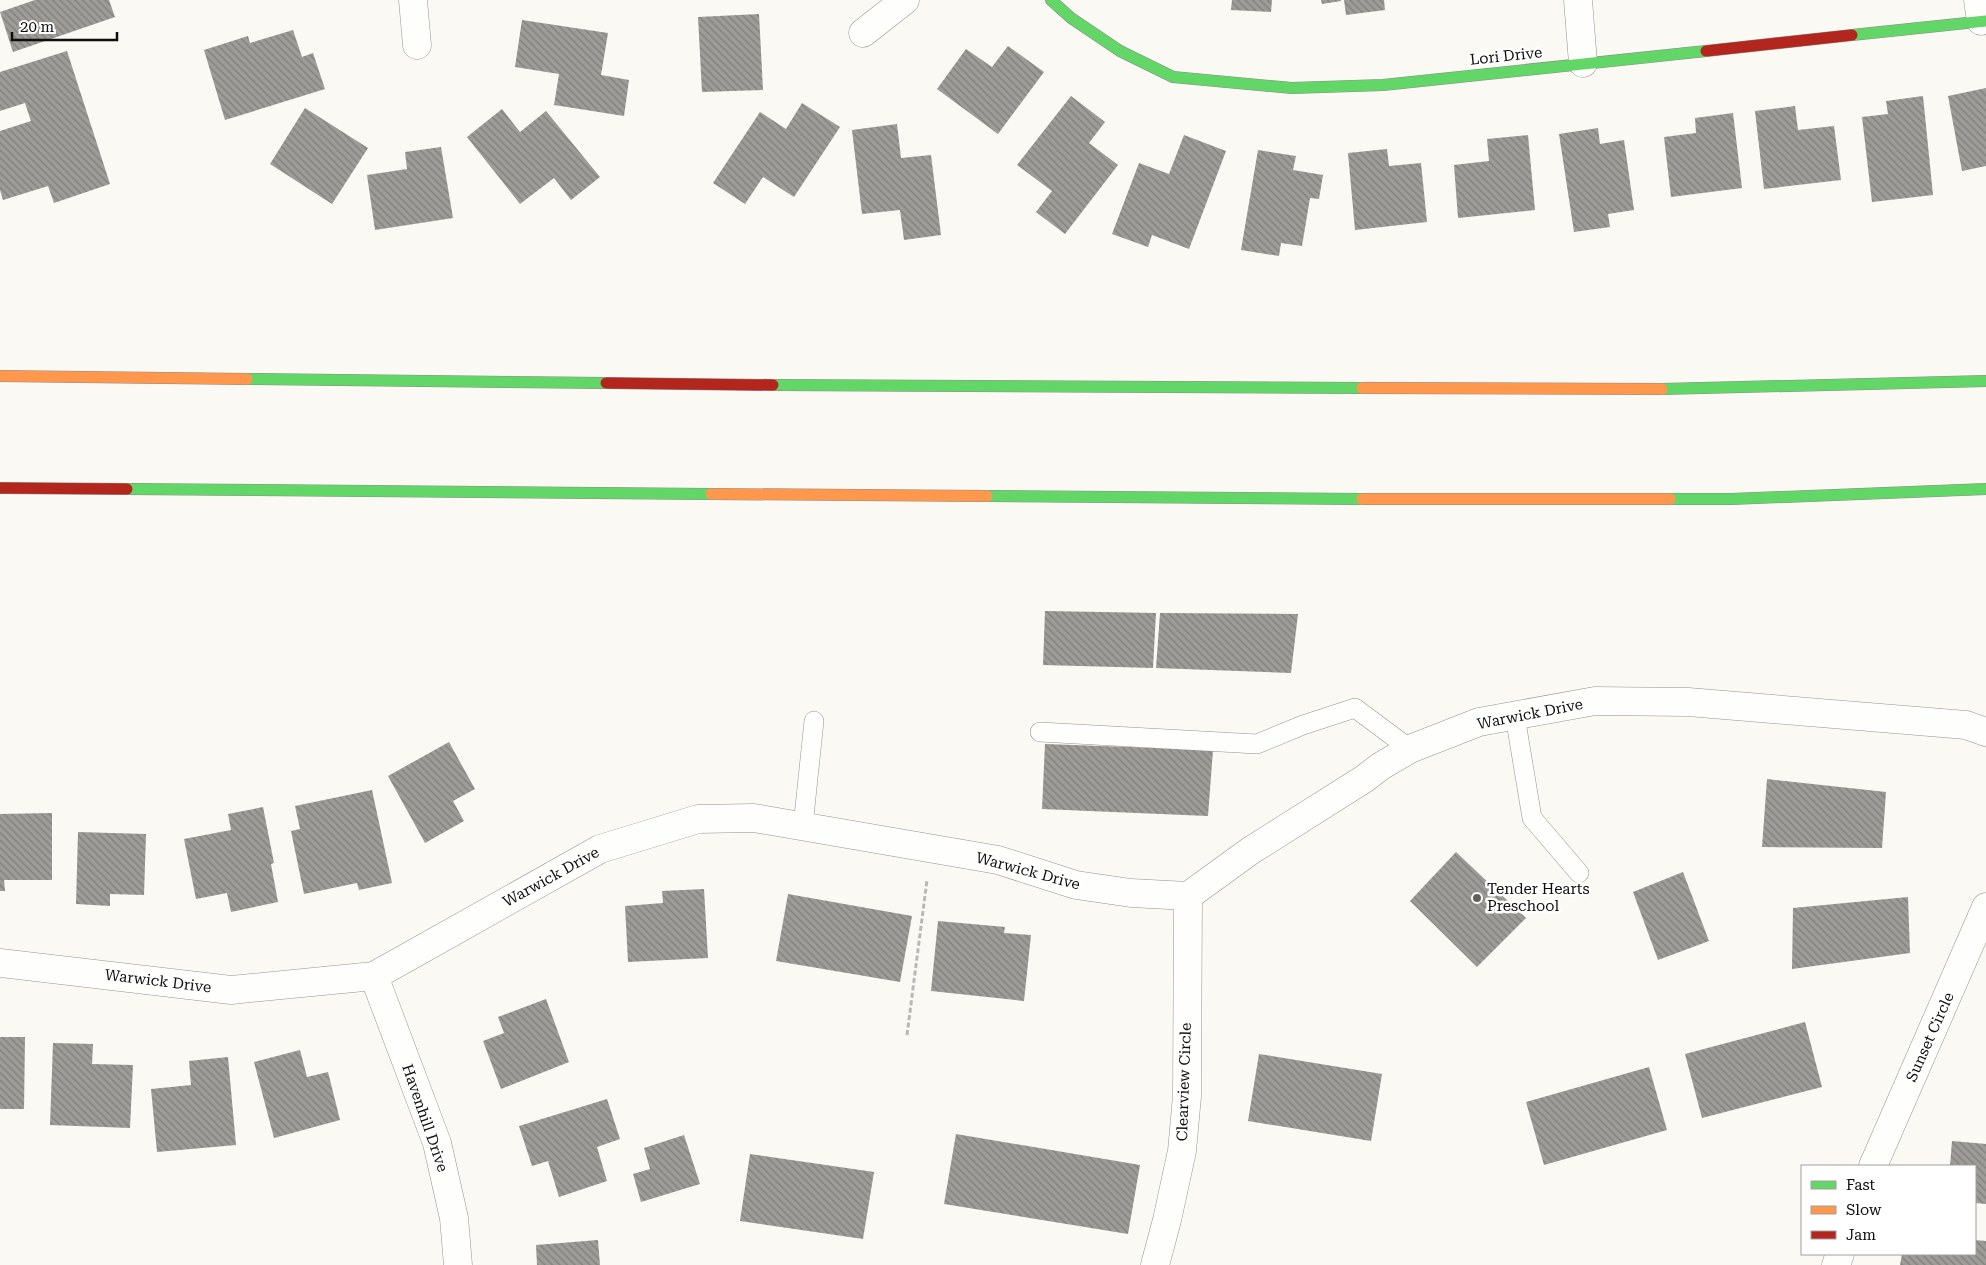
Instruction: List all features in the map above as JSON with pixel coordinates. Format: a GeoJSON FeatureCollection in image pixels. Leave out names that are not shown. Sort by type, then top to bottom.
{"type":"FeatureCollection","features":[{"type":"Feature","properties":{"kind":"main road","name":"Lori Drive"},"geometry":{"type":"LineString","coordinates":[[1051,0],[1071,18],[1120,51],[1173,77],[1292,88],[1383,84],[1583,63],[1982,14]]}},
{"type":"Feature","properties":{"kind":"main road"},"geometry":{"type":"LineString","coordinates":[[0,376],[892,386],[1693,389],[1986,381]]}},
{"type":"Feature","properties":{"kind":"main road"},"geometry":{"type":"LineString","coordinates":[[0,488],[1316,499],[1731,499],[1986,489]]}},
{"type":"Feature","properties":{"kind":"main road"},"geometry":{"type":"LineString","coordinates":[[1935,492],[1986,496]]}},
{"type":"Feature","properties":{"kind":"street"},"geometry":{"type":"LineString","coordinates":[[413,0],[417,45]]}},
{"type":"Feature","properties":{"kind":"street"},"geometry":{"type":"LineString","coordinates":[[863,34],[905,0]]}},
{"type":"Feature","properties":{"kind":"street"},"geometry":{"type":"LineString","coordinates":[[1578,0],[1583,63]]}},
{"type":"Feature","properties":{"kind":"street","name":"Warwick Drive"},"geometry":{"type":"LineString","coordinates":[[0,963],[231,990],[374,976],[600,849],[698,819],[754,818],[931,850],[998,860],[1076,885],[1131,892],[1188,896],[1250,851],[1410,749],[1479,722],[1595,701],[1688,702],[1966,725],[1986,732]]}},
{"type":"Feature","properties":{"kind":"street","name":"Clearview Circle"},"geometry":{"type":"LineString","coordinates":[[1155,1265],[1182,1151],[1187,1096],[1188,896]]}},
{"type":"Feature","properties":{"kind":"street","name":"Sunset Circle"},"geometry":{"type":"LineString","coordinates":[[1872,1165],[1947,1000],[1986,907]]}},
{"type":"Feature","properties":{"kind":"street","name":"Havenhill Drive"},"geometry":{"type":"LineString","coordinates":[[374,976],[436,1143],[454,1218],[458,1265]]}},
{"type":"Feature","properties":{"kind":"lane"},"geometry":{"type":"LineString","coordinates":[[1040,732],[1257,744],[1303,725],[1355,708],[1410,749]]}},
{"type":"Feature","properties":{"kind":"lane"},"geometry":{"type":"LineString","coordinates":[[1516,716],[1532,818],[1580,874]]}},
{"type":"Feature","properties":{"kind":"lane"},"geometry":{"type":"LineString","coordinates":[[803,826],[814,721]]}},
{"type":"Feature","properties":{"kind":"path"},"geometry":{"type":"LineString","coordinates":[[907,1036],[931,850]]}},
{"type":"Feature","properties":{"kind":"building"},"geometry":{"type":"Polygon","coordinates":[[[35,0],[109,0],[115,17],[13,52],[0,12],[35,0]]]}},
{"type":"Feature","properties":{"kind":"building"},"geometry":{"type":"Polygon","coordinates":[[[1232,0],[1272,0],[1271,12],[1231,10],[1232,0]]]}},
{"type":"Feature","properties":{"kind":"building"},"geometry":{"type":"Polygon","coordinates":[[[1321,0],[1341,0],[1341,1],[1322,4],[1321,0]]]}},
{"type":"Feature","properties":{"kind":"building"},"geometry":{"type":"Polygon","coordinates":[[[1344,0],[1384,0],[1385,10],[1346,15],[1344,0]]]}},
{"type":"Feature","properties":{"kind":"building"},"geometry":{"type":"Polygon","coordinates":[[[759,14],[763,90],[702,92],[698,17],[759,14]]]}},
{"type":"Feature","properties":{"kind":"building"},"geometry":{"type":"Polygon","coordinates":[[[522,20],[608,33],[601,75],[629,80],[624,116],[554,105],[559,74],[515,67],[522,20]]]}},
{"type":"Feature","properties":{"kind":"building"},"geometry":{"type":"Polygon","coordinates":[[[293,30],[302,57],[313,53],[325,89],[225,120],[204,50],[248,36],[250,43],[293,30]]]}},
{"type":"Feature","properties":{"kind":"building"},"geometry":{"type":"Polygon","coordinates":[[[1008,46],[1044,72],[998,134],[937,89],[966,49],[992,67],[1008,46]]]}},
{"type":"Feature","properties":{"kind":"building"},"geometry":{"type":"Polygon","coordinates":[[[67,51],[110,184],[54,203],[48,186],[3,200],[0,190],[0,131],[31,121],[25,103],[0,111],[0,72],[67,51]]]}},
{"type":"Feature","properties":{"kind":"building"},"geometry":{"type":"Polygon","coordinates":[[[1986,88],[1986,166],[1962,171],[1948,96],[1986,88]]]}},
{"type":"Feature","properties":{"kind":"building"},"geometry":{"type":"Polygon","coordinates":[[[1071,96],[1105,122],[1089,143],[1118,165],[1065,234],[1036,212],[1052,191],[1017,165],[1071,96]]]}},
{"type":"Feature","properties":{"kind":"building"},"geometry":{"type":"Polygon","coordinates":[[[1923,96],[1933,195],[1872,202],[1862,117],[1888,114],[1886,101],[1923,96]]]}},
{"type":"Feature","properties":{"kind":"building"},"geometry":{"type":"Polygon","coordinates":[[[802,103],[840,127],[794,197],[763,177],[745,204],[713,183],[760,112],[786,129],[802,103]]]}},
{"type":"Feature","properties":{"kind":"building"},"geometry":{"type":"Polygon","coordinates":[[[1795,106],[1798,130],[1834,126],[1841,180],[1764,189],[1755,111],[1795,106]]]}},
{"type":"Feature","properties":{"kind":"building"},"geometry":{"type":"Polygon","coordinates":[[[305,108],[368,148],[332,204],[270,164],[305,108]]]}},
{"type":"Feature","properties":{"kind":"building"},"geometry":{"type":"Polygon","coordinates":[[[502,109],[520,132],[546,111],[600,177],[571,200],[554,178],[520,204],[467,137],[502,109]]]}},
{"type":"Feature","properties":{"kind":"building"},"geometry":{"type":"Polygon","coordinates":[[[1733,113],[1742,188],[1671,197],[1664,137],[1696,133],[1695,118],[1733,113]]]}},
{"type":"Feature","properties":{"kind":"building"},"geometry":{"type":"Polygon","coordinates":[[[897,124],[901,158],[931,155],[941,235],[904,240],[900,210],[862,214],[852,130],[897,124]]]}},
{"type":"Feature","properties":{"kind":"building"},"geometry":{"type":"Polygon","coordinates":[[[1598,128],[1600,144],[1624,140],[1634,210],[1608,214],[1610,227],[1574,232],[1559,134],[1598,128]]]}},
{"type":"Feature","properties":{"kind":"building"},"geometry":{"type":"Polygon","coordinates":[[[1184,135],[1226,151],[1189,249],[1152,235],[1148,247],[1112,234],[1139,163],[1169,174],[1184,135]]]}},
{"type":"Feature","properties":{"kind":"building"},"geometry":{"type":"Polygon","coordinates":[[[1528,135],[1535,210],[1458,218],[1454,165],[1489,161],[1487,139],[1528,135]]]}},
{"type":"Feature","properties":{"kind":"building"},"geometry":{"type":"Polygon","coordinates":[[[441,147],[453,218],[375,230],[367,175],[407,169],[405,152],[441,147]]]}},
{"type":"Feature","properties":{"kind":"building"},"geometry":{"type":"Polygon","coordinates":[[[1387,149],[1389,166],[1421,163],[1427,222],[1355,230],[1348,153],[1387,149]]]}},
{"type":"Feature","properties":{"kind":"building"},"geometry":{"type":"Polygon","coordinates":[[[1258,150],[1296,156],[1293,170],[1323,175],[1319,199],[1310,198],[1302,246],[1281,243],[1279,256],[1241,250],[1258,150]]]}},
{"type":"Feature","properties":{"kind":"building"},"geometry":{"type":"Polygon","coordinates":[[[1045,611],[1156,613],[1153,668],[1043,665],[1045,611]]]}},
{"type":"Feature","properties":{"kind":"building"},"geometry":{"type":"Polygon","coordinates":[[[1160,613],[1298,614],[1291,673],[1156,668],[1160,613]]]}},
{"type":"Feature","properties":{"kind":"building"},"geometry":{"type":"Polygon","coordinates":[[[449,742],[475,789],[453,801],[464,821],[425,843],[388,776],[449,742]]]}},
{"type":"Feature","properties":{"kind":"building"},"geometry":{"type":"Polygon","coordinates":[[[1045,744],[1213,750],[1208,816],[1042,809],[1045,744]]]}},
{"type":"Feature","properties":{"kind":"building"},"geometry":{"type":"Polygon","coordinates":[[[1767,779],[1886,792],[1882,848],[1762,847],[1767,779]]]}},
{"type":"Feature","properties":{"kind":"building"},"geometry":{"type":"Polygon","coordinates":[[[372,790],[392,883],[359,890],[357,883],[304,894],[291,831],[300,829],[295,806],[372,790]]]}},
{"type":"Feature","properties":{"kind":"building"},"geometry":{"type":"Polygon","coordinates":[[[263,807],[274,863],[271,864],[278,902],[231,912],[227,893],[196,899],[184,839],[231,830],[228,814],[263,807]]]}},
{"type":"Feature","properties":{"kind":"building"},"geometry":{"type":"Polygon","coordinates":[[[52,813],[52,880],[4,880],[5,891],[0,891],[0,814],[52,813]]]}},
{"type":"Feature","properties":{"kind":"building"},"geometry":{"type":"Polygon","coordinates":[[[78,832],[146,834],[144,895],[110,894],[110,906],[76,904],[78,832]]]}},
{"type":"Feature","properties":{"kind":"building"},"geometry":{"type":"Polygon","coordinates":[[[1456,852],[1526,918],[1477,967],[1410,901],[1456,852]]]}},
{"type":"Feature","properties":{"kind":"building"},"geometry":{"type":"Polygon","coordinates":[[[1683,872],[1709,941],[1658,960],[1633,892],[1683,872]]]}},
{"type":"Feature","properties":{"kind":"building"},"geometry":{"type":"Polygon","coordinates":[[[704,889],[708,958],[628,962],[625,906],[663,903],[662,891],[704,889]]]}},
{"type":"Feature","properties":{"kind":"building"},"geometry":{"type":"Polygon","coordinates":[[[788,894],[912,916],[900,982],[776,961],[788,894]]]}},
{"type":"Feature","properties":{"kind":"building"},"geometry":{"type":"Polygon","coordinates":[[[1908,897],[1910,953],[1792,969],[1793,908],[1908,897]]]}},
{"type":"Feature","properties":{"kind":"building"},"geometry":{"type":"Polygon","coordinates":[[[938,921],[1005,927],[1004,933],[1031,935],[1024,1001],[931,991],[938,921]]]}},
{"type":"Feature","properties":{"kind":"building"},"geometry":{"type":"Polygon","coordinates":[[[546,999],[569,1062],[501,1089],[483,1041],[504,1033],[498,1017],[546,999]]]}},
{"type":"Feature","properties":{"kind":"building"},"geometry":{"type":"Polygon","coordinates":[[[1805,1022],[1822,1087],[1702,1118],[1685,1054],[1805,1022]]]}},
{"type":"Feature","properties":{"kind":"building"},"geometry":{"type":"Polygon","coordinates":[[[0,1037],[25,1037],[24,1109],[0,1109],[0,1037]]]}},
{"type":"Feature","properties":{"kind":"building"},"geometry":{"type":"Polygon","coordinates":[[[53,1043],[93,1044],[92,1064],[133,1065],[130,1128],[50,1125],[53,1043]]]}},
{"type":"Feature","properties":{"kind":"building"},"geometry":{"type":"Polygon","coordinates":[[[300,1050],[307,1077],[328,1072],[340,1120],[274,1138],[254,1062],[300,1050]]]}},
{"type":"Feature","properties":{"kind":"building"},"geometry":{"type":"Polygon","coordinates":[[[1259,1054],[1382,1074],[1371,1141],[1248,1121],[1259,1054]]]}},
{"type":"Feature","properties":{"kind":"building"},"geometry":{"type":"Polygon","coordinates":[[[228,1057],[236,1145],[157,1152],[151,1089],[191,1085],[189,1061],[228,1057]]]}},
{"type":"Feature","properties":{"kind":"building"},"geometry":{"type":"Polygon","coordinates":[[[1649,1067],[1667,1130],[1544,1165],[1526,1102],[1649,1067]]]}},
{"type":"Feature","properties":{"kind":"building"},"geometry":{"type":"Polygon","coordinates":[[[607,1099],[620,1139],[597,1147],[607,1181],[559,1197],[548,1161],[532,1166],[519,1126],[607,1099]]]}},
{"type":"Feature","properties":{"kind":"building"},"geometry":{"type":"Polygon","coordinates":[[[956,1134],[1140,1165],[1128,1234],[944,1204],[956,1134]]]}},
{"type":"Feature","properties":{"kind":"building"},"geometry":{"type":"Polygon","coordinates":[[[684,1135],[700,1184],[641,1202],[633,1174],[650,1169],[644,1148],[684,1135]]]}},
{"type":"Feature","properties":{"kind":"building"},"geometry":{"type":"Polygon","coordinates":[[[1952,1141],[1986,1144],[1986,1204],[1976,1203],[1976,1165],[1950,1165],[1952,1141]]]}},
{"type":"Feature","properties":{"kind":"building"},"geometry":{"type":"Polygon","coordinates":[[[750,1154],[874,1172],[863,1239],[740,1221],[750,1154]]]}},
{"type":"Feature","properties":{"kind":"building"},"geometry":{"type":"Polygon","coordinates":[[[598,1240],[600,1265],[537,1265],[536,1245],[598,1240]]]}},
{"type":"Feature","properties":{"kind":"building"},"geometry":{"type":"Polygon","coordinates":[[[1976,1240],[1986,1241],[1986,1265],[1900,1265],[1902,1255],[1976,1255],[1976,1240]]]}},
{"type":"Feature","properties":{"kind":"traffic: fast"},"geometry":{"type":"LineString","coordinates":[[1051,0],[1071,18],[1120,51],[1173,77],[1292,88],[1383,85],[1706,51]]}},
{"type":"Feature","properties":{"kind":"traffic: fast"},"geometry":{"type":"LineString","coordinates":[[1852,35],[1986,21]]}},
{"type":"Feature","properties":{"kind":"traffic: fast"},"geometry":{"type":"LineString","coordinates":[[247,379],[606,383]]}},
{"type":"Feature","properties":{"kind":"traffic: fast"},"geometry":{"type":"LineString","coordinates":[[1662,389],[1986,381]]}},
{"type":"Feature","properties":{"kind":"traffic: fast"},"geometry":{"type":"LineString","coordinates":[[773,385],[1362,388]]}},
{"type":"Feature","properties":{"kind":"traffic: fast"},"geometry":{"type":"LineString","coordinates":[[127,489],[711,494]]}},
{"type":"Feature","properties":{"kind":"traffic: fast"},"geometry":{"type":"LineString","coordinates":[[1670,499],[1731,499],[1986,489]]}},
{"type":"Feature","properties":{"kind":"traffic: fast"},"geometry":{"type":"LineString","coordinates":[[987,496],[1362,499]]}},
{"type":"Feature","properties":{"kind":"traffic: slow"},"geometry":{"type":"LineString","coordinates":[[0,376],[247,379]]}},
{"type":"Feature","properties":{"kind":"traffic: slow"},"geometry":{"type":"LineString","coordinates":[[1362,388],[1662,389]]}},
{"type":"Feature","properties":{"kind":"traffic: slow"},"geometry":{"type":"LineString","coordinates":[[711,494],[987,496]]}},
{"type":"Feature","properties":{"kind":"traffic: slow"},"geometry":{"type":"LineString","coordinates":[[1362,499],[1670,499]]}},
{"type":"Feature","properties":{"kind":"traffic: jam"},"geometry":{"type":"LineString","coordinates":[[1706,51],[1852,35]]}},
{"type":"Feature","properties":{"kind":"traffic: jam"},"geometry":{"type":"LineString","coordinates":[[606,383],[773,385]]}},
{"type":"Feature","properties":{"kind":"traffic: jam"},"geometry":{"type":"LineString","coordinates":[[0,488],[127,489]]}},
{"type":"Feature","properties":{"kind":"place","name":"Tender Hearts Preschool"},"geometry":{"type":"Point","coordinates":[1477,898]}}]}
